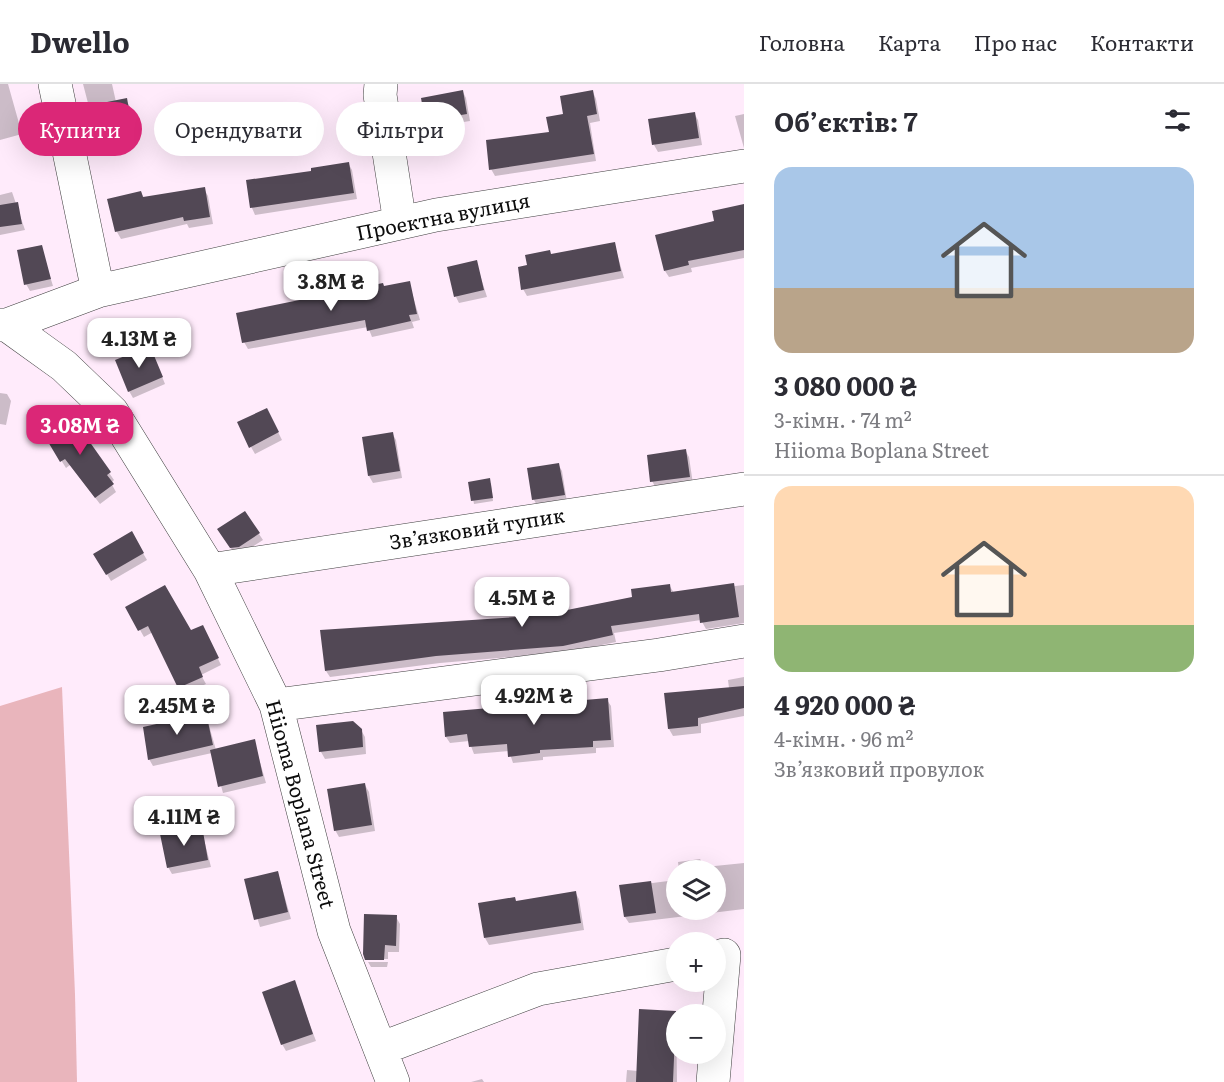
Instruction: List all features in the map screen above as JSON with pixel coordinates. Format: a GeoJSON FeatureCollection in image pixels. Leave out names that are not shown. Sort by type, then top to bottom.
{"type":"FeatureCollection","features":[{"type":"Feature","properties":{"kind":"street"},"geometry":{"type":"LineString","coordinates":[[55,84],[98,291]]}},
{"type":"Feature","properties":{"kind":"street"},"geometry":{"type":"LineString","coordinates":[[381,84],[380,95],[400,223]]}},
{"type":"Feature","properties":{"kind":"street","name":"Проектна вулиця"},"geometry":{"type":"LineString","coordinates":[[3,325],[98,291],[400,223],[744,166]]}},
{"type":"Feature","properties":{"kind":"street","name":"Hiioma Boplana Street"},"geometry":{"type":"LineString","coordinates":[[3,325],[64,366],[112,412],[210,570],[276,705],[334,930],[393,1082]]}},
{"type":"Feature","properties":{"kind":"street","name":"Звʼязковий тупик"},"geometry":{"type":"LineString","coordinates":[[210,570],[744,489]]}},
{"type":"Feature","properties":{"kind":"street"},"geometry":{"type":"LineString","coordinates":[[276,705],[659,655],[744,641]]}},
{"type":"Feature","properties":{"kind":"street"},"geometry":{"type":"LineString","coordinates":[[713,1082],[728,954]]}},
{"type":"Feature","properties":{"kind":"street"},"geometry":{"type":"LineString","coordinates":[[380,1049],[538,989],[666,966]]}},
{"type":"Feature","properties":{"kind":"shaded area"},"geometry":{"type":"Polygon","coordinates":[[[62,687],[77,1082],[0,1082],[0,706],[62,687]]]}},
{"type":"Feature","properties":{"kind":"building"},"geometry":{"type":"Polygon","coordinates":[[[463,90],[465,102],[422,102],[421,98],[463,90]]]}},
{"type":"Feature","properties":{"kind":"building"},"geometry":{"type":"Polygon","coordinates":[[[593,90],[597,114],[587,116],[594,154],[489,170],[486,140],[549,132],[546,117],[563,114],[560,96],[593,90]]]}},
{"type":"Feature","properties":{"kind":"building"},"geometry":{"type":"Polygon","coordinates":[[[127,98],[128,102],[107,102],[127,98]]]}},
{"type":"Feature","properties":{"kind":"building"},"geometry":{"type":"Polygon","coordinates":[[[695,112],[699,138],[652,145],[648,119],[695,112]]]}},
{"type":"Feature","properties":{"kind":"building"},"geometry":{"type":"Polygon","coordinates":[[[349,162],[354,193],[250,208],[246,180],[311,171],[311,168],[349,162]]]}},
{"type":"Feature","properties":{"kind":"building"},"geometry":{"type":"Polygon","coordinates":[[[205,187],[210,217],[184,221],[183,217],[115,232],[107,199],[141,191],[143,197],[205,187]]]}},
{"type":"Feature","properties":{"kind":"building"},"geometry":{"type":"Polygon","coordinates":[[[18,202],[22,224],[0,227],[0,205],[18,202]]]}},
{"type":"Feature","properties":{"kind":"building"},"geometry":{"type":"Polygon","coordinates":[[[744,204],[744,250],[688,261],[689,265],[664,271],[655,235],[714,221],[712,211],[744,204]]]}},
{"type":"Feature","properties":{"kind":"building"},"geometry":{"type":"Polygon","coordinates":[[[615,242],[621,271],[521,290],[518,267],[527,265],[525,255],[550,250],[551,254],[615,242]]]}},
{"type":"Feature","properties":{"kind":"building"},"geometry":{"type":"Polygon","coordinates":[[[42,245],[51,279],[24,285],[17,250],[42,245]]]}},
{"type":"Feature","properties":{"kind":"building"},"geometry":{"type":"Polygon","coordinates":[[[477,260],[484,290],[454,297],[447,267],[477,260]]]}},
{"type":"Feature","properties":{"kind":"building"},"geometry":{"type":"Polygon","coordinates":[[[410,281],[417,314],[409,315],[411,321],[367,331],[365,320],[242,343],[236,313],[383,283],[384,286],[410,281]]]}},
{"type":"Feature","properties":{"kind":"building"},"geometry":{"type":"Polygon","coordinates":[[[150,346],[163,377],[128,392],[115,360],[150,346]]]}},
{"type":"Feature","properties":{"kind":"building"},"geometry":{"type":"Polygon","coordinates":[[[267,408],[279,432],[249,448],[237,422],[267,408]]]}},
{"type":"Feature","properties":{"kind":"building"},"geometry":{"type":"Polygon","coordinates":[[[72,417],[111,472],[107,475],[114,484],[95,498],[65,459],[60,462],[44,435],[72,417]]]}},
{"type":"Feature","properties":{"kind":"building"},"geometry":{"type":"Polygon","coordinates":[[[393,432],[400,471],[368,476],[362,437],[393,432]]]}},
{"type":"Feature","properties":{"kind":"building"},"geometry":{"type":"Polygon","coordinates":[[[686,449],[690,477],[650,482],[647,455],[686,449]]]}},
{"type":"Feature","properties":{"kind":"building"},"geometry":{"type":"Polygon","coordinates":[[[559,463],[565,495],[532,500],[527,468],[559,463]]]}},
{"type":"Feature","properties":{"kind":"building"},"geometry":{"type":"Polygon","coordinates":[[[490,478],[493,498],[471,501],[468,482],[490,478]]]}},
{"type":"Feature","properties":{"kind":"building"},"geometry":{"type":"Polygon","coordinates":[[[245,511],[260,533],[239,547],[230,548],[217,529],[245,511]]]}},
{"type":"Feature","properties":{"kind":"building"},"geometry":{"type":"Polygon","coordinates":[[[132,531],[144,553],[106,575],[93,554],[132,531]]]}},
{"type":"Feature","properties":{"kind":"building"},"geometry":{"type":"Polygon","coordinates":[[[734,583],[739,617],[700,623],[699,614],[611,626],[613,635],[563,646],[436,656],[325,671],[320,630],[516,617],[515,608],[552,605],[552,613],[632,597],[631,589],[670,584],[671,592],[734,583]]]}},
{"type":"Feature","properties":{"kind":"building"},"geometry":{"type":"Polygon","coordinates":[[[165,585],[191,630],[203,625],[219,658],[199,667],[203,677],[178,688],[148,626],[138,631],[125,607],[165,585]]]}},
{"type":"Feature","properties":{"kind":"building"},"geometry":{"type":"Polygon","coordinates":[[[744,686],[744,708],[698,718],[698,726],[668,729],[664,693],[744,686]]]}},
{"type":"Feature","properties":{"kind":"building"},"geometry":{"type":"Polygon","coordinates":[[[608,698],[611,740],[593,741],[593,747],[540,750],[540,753],[508,757],[507,744],[469,747],[467,734],[445,737],[443,712],[608,698]]]}},
{"type":"Feature","properties":{"kind":"building"},"geometry":{"type":"Polygon","coordinates":[[[206,713],[213,745],[148,760],[143,727],[206,713]]]}},
{"type":"Feature","properties":{"kind":"building"},"geometry":{"type":"Polygon","coordinates":[[[353,721],[362,729],[363,747],[319,752],[316,725],[353,721]]]}},
{"type":"Feature","properties":{"kind":"building"},"geometry":{"type":"Polygon","coordinates":[[[255,739],[263,776],[218,787],[210,750],[255,739]]]}},
{"type":"Feature","properties":{"kind":"building"},"geometry":{"type":"Polygon","coordinates":[[[365,783],[372,825],[334,831],[327,789],[365,783]]]}},
{"type":"Feature","properties":{"kind":"building"},"geometry":{"type":"Polygon","coordinates":[[[202,826],[208,860],[167,868],[160,834],[202,826]]]}},
{"type":"Feature","properties":{"kind":"building"},"geometry":{"type":"Polygon","coordinates":[[[278,871],[288,912],[254,920],[244,879],[278,871]]]}},
{"type":"Feature","properties":{"kind":"building"},"geometry":{"type":"Polygon","coordinates":[[[651,881],[656,913],[624,917],[619,885],[651,881]]]}},
{"type":"Feature","properties":{"kind":"building"},"geometry":{"type":"Polygon","coordinates":[[[576,891],[581,923],[484,938],[478,903],[515,897],[516,901],[576,891]]]}},
{"type":"Feature","properties":{"kind":"building"},"geometry":{"type":"Polygon","coordinates":[[[364,914],[397,915],[396,946],[385,945],[384,960],[365,960],[363,954],[364,914]]]}},
{"type":"Feature","properties":{"kind":"building"},"geometry":{"type":"Polygon","coordinates":[[[295,980],[313,1034],[281,1045],[262,992],[295,980]]]}},
{"type":"Feature","properties":{"kind":"building"},"geometry":{"type":"Polygon","coordinates":[[[639,1009],[666,1010],[666,1064],[674,1064],[673,1082],[636,1082],[639,1009]]]}}]}
